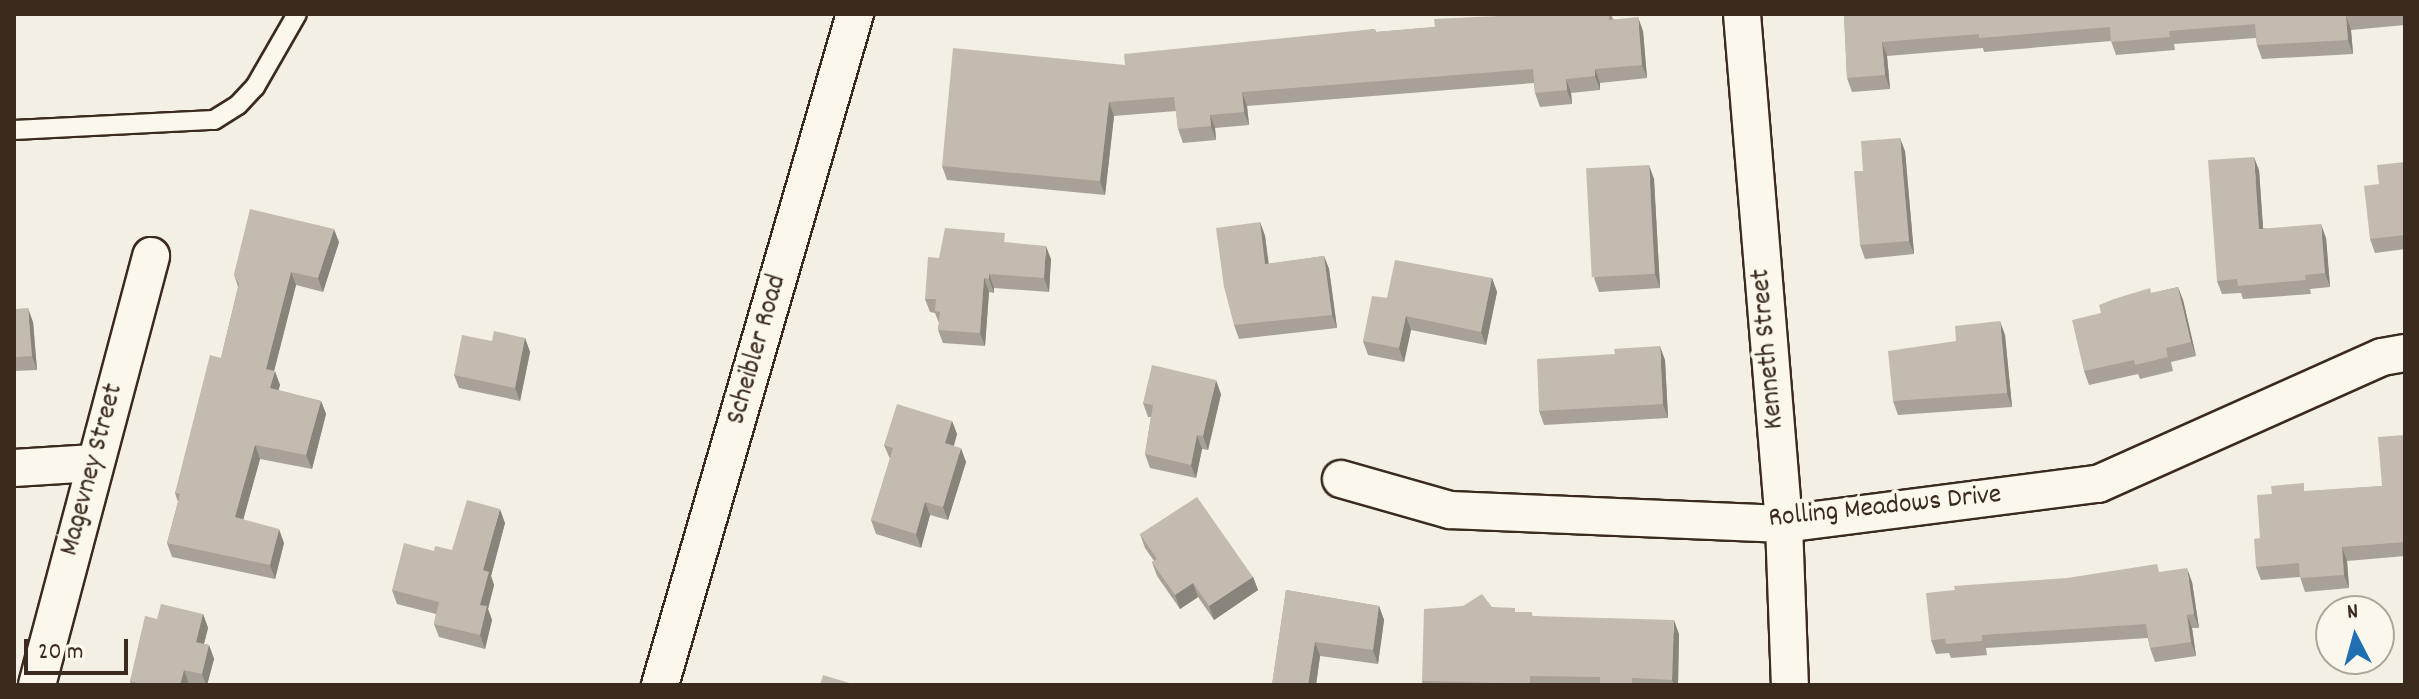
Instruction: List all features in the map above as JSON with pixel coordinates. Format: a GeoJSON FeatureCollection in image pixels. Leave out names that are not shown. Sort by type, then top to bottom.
{"type":"FeatureCollection","features":[{"type":"Feature","properties":{"kind":"street","name":"Scheibler Road"},"geometry":{"type":"LineString","coordinates":[[660,685],[855,14]]}},
{"type":"Feature","properties":{"kind":"street","name":"Kenneth Street"},"geometry":{"type":"LineString","coordinates":[[1742,14],[1784,524],[1790,685]]}},
{"type":"Feature","properties":{"kind":"street","name":"Magevney Street"},"geometry":{"type":"LineString","coordinates":[[37,685],[151,256]]}},
{"type":"Feature","properties":{"kind":"street","name":"Rolling Meadows Drive"},"geometry":{"type":"LineString","coordinates":[[1341,479],[1450,510],[1784,524],[2098,484],[2382,357],[2405,353]]}},
{"type":"Feature","properties":{"kind":"street"},"geometry":{"type":"LineString","coordinates":[[14,468],[94,463]]}},
{"type":"Feature","properties":{"kind":"lane"},"geometry":{"type":"LineString","coordinates":[[14,130],[214,120],[238,105],[255,87],[297,14]]}},
{"type":"Feature","properties":{"kind":"building"},"geometry":{"type":"Polygon","coordinates":[[[1609,14],[1609,20],[1638,17],[1642,65],[1595,69],[1595,76],[1566,79],[1567,90],[1535,93],[1533,69],[1242,92],[1244,112],[1210,115],[1211,126],[1178,129],[1174,97],[1109,102],[1100,181],[942,166],[953,48],[1125,65],[1124,54],[1375,29],[1375,32],[1435,27],[1434,19],[1609,14]]]}},
{"type":"Feature","properties":{"kind":"building"},"geometry":{"type":"Polygon","coordinates":[[[1844,14],[2370,14],[2346,16],[2348,40],[2257,45],[2255,24],[2169,31],[2170,37],[2111,42],[2110,27],[1882,42],[1885,75],[1847,78],[1844,14]]]}},
{"type":"Feature","properties":{"kind":"building"},"geometry":{"type":"Polygon","coordinates":[[[1900,138],[1909,241],[1860,245],[1854,171],[1863,171],[1861,141],[1900,138]]]}},
{"type":"Feature","properties":{"kind":"building"},"geometry":{"type":"Polygon","coordinates":[[[2254,157],[2259,229],[2321,224],[2325,273],[2305,275],[2306,280],[2238,286],[2237,279],[2217,281],[2208,160],[2254,157]]]}},
{"type":"Feature","properties":{"kind":"building"},"geometry":{"type":"Polygon","coordinates":[[[2405,162],[2405,235],[2370,239],[2364,186],[2379,184],[2377,165],[2405,162]]]}},
{"type":"Feature","properties":{"kind":"building"},"geometry":{"type":"Polygon","coordinates":[[[1649,165],[1655,274],[1592,277],[1586,168],[1649,165]]]}},
{"type":"Feature","properties":{"kind":"building"},"geometry":{"type":"Polygon","coordinates":[[[250,209],[334,229],[318,278],[291,272],[266,369],[275,371],[270,388],[321,401],[306,455],[255,445],[235,517],[279,529],[270,565],[167,543],[180,494],[175,493],[210,355],[221,358],[239,284],[234,274],[250,209]]]}},
{"type":"Feature","properties":{"kind":"building"},"geometry":{"type":"Polygon","coordinates":[[[1260,222],[1265,264],[1324,256],[1332,315],[1234,325],[1224,287],[1216,228],[1260,222]]]}},
{"type":"Feature","properties":{"kind":"building"},"geometry":{"type":"Polygon","coordinates":[[[945,228],[1005,233],[1004,242],[1046,246],[1044,278],[989,274],[989,279],[984,278],[980,333],[938,330],[940,312],[935,311],[936,299],[925,299],[928,257],[939,258],[945,228]]]}},
{"type":"Feature","properties":{"kind":"building"},"geometry":{"type":"Polygon","coordinates":[[[1395,260],[1492,278],[1481,332],[1406,316],[1399,348],[1363,341],[1372,296],[1387,298],[1395,260]]]}},
{"type":"Feature","properties":{"kind":"building"},"geometry":{"type":"Polygon","coordinates":[[[2178,287],[2191,342],[2166,348],[2168,357],[2135,365],[2134,360],[2084,371],[2072,320],[2101,313],[2099,305],[2114,299],[2150,288],[2151,293],[2178,287]]]}},
{"type":"Feature","properties":{"kind":"building"},"geometry":{"type":"Polygon","coordinates":[[[28,308],[32,356],[14,357],[14,309],[28,308]]]}},
{"type":"Feature","properties":{"kind":"building"},"geometry":{"type":"Polygon","coordinates":[[[2000,321],[2007,393],[1893,401],[1888,351],[1956,341],[1955,326],[2000,321]]]}},
{"type":"Feature","properties":{"kind":"building"},"geometry":{"type":"Polygon","coordinates":[[[494,331],[525,338],[515,388],[454,375],[462,335],[492,341],[494,331]]]}},
{"type":"Feature","properties":{"kind":"building"},"geometry":{"type":"Polygon","coordinates":[[[1660,346],[1663,404],[1539,411],[1537,359],[1615,354],[1614,349],[1660,346]]]}},
{"type":"Feature","properties":{"kind":"building"},"geometry":{"type":"Polygon","coordinates":[[[1152,365],[1216,380],[1203,436],[1197,435],[1191,465],[1145,454],[1153,405],[1143,403],[1152,365]]]}},
{"type":"Feature","properties":{"kind":"building"},"geometry":{"type":"Polygon","coordinates":[[[897,404],[952,421],[945,443],[961,448],[943,507],[925,502],[916,534],[871,520],[893,448],[884,445],[897,404]]]}},
{"type":"Feature","properties":{"kind":"building"},"geometry":{"type":"Polygon","coordinates":[[[2405,435],[2405,542],[2342,547],[2344,575],[2300,578],[2299,563],[2256,567],[2254,539],[2260,538],[2257,495],[2272,494],[2271,486],[2304,483],[2304,491],[2382,486],[2378,437],[2405,435]]]}},
{"type":"Feature","properties":{"kind":"building"},"geometry":{"type":"Polygon","coordinates":[[[1197,497],[1253,577],[1209,606],[1193,583],[1175,595],[1152,562],[1157,559],[1140,534],[1197,497]]]}},
{"type":"Feature","properties":{"kind":"building"},"geometry":{"type":"Polygon","coordinates":[[[467,500],[500,509],[483,570],[489,572],[480,605],[487,606],[480,635],[434,624],[439,602],[392,590],[404,543],[434,551],[435,546],[452,550],[467,500]]]}},
{"type":"Feature","properties":{"kind":"building"},"geometry":{"type":"Polygon","coordinates":[[[2157,564],[2159,572],[2187,568],[2194,614],[2187,615],[2191,642],[2150,648],[2146,624],[1982,635],[1982,641],[1946,644],[1945,639],[1931,640],[1926,593],[1955,590],[1954,586],[2067,578],[2157,564]]]}},
{"type":"Feature","properties":{"kind":"building"},"geometry":{"type":"Polygon","coordinates":[[[1286,590],[1379,606],[1373,650],[1315,642],[1308,685],[1272,685],[1286,590]]]}},
{"type":"Feature","properties":{"kind":"building"},"geometry":{"type":"Polygon","coordinates":[[[1482,594],[1492,607],[1515,608],[1515,612],[1532,612],[1532,616],[1674,620],[1672,680],[1632,678],[1632,685],[1600,685],[1600,677],[1530,676],[1530,685],[1422,681],[1424,609],[1463,606],[1482,594]]]}},
{"type":"Feature","properties":{"kind":"building"},"geometry":{"type":"Polygon","coordinates":[[[161,604],[203,614],[196,642],[209,645],[202,674],[184,670],[180,685],[140,685],[130,681],[145,616],[157,619],[161,604]]]}},
{"type":"Feature","properties":{"kind":"building"},"geometry":{"type":"Polygon","coordinates":[[[823,675],[856,685],[820,685],[823,675]]]}}]}
